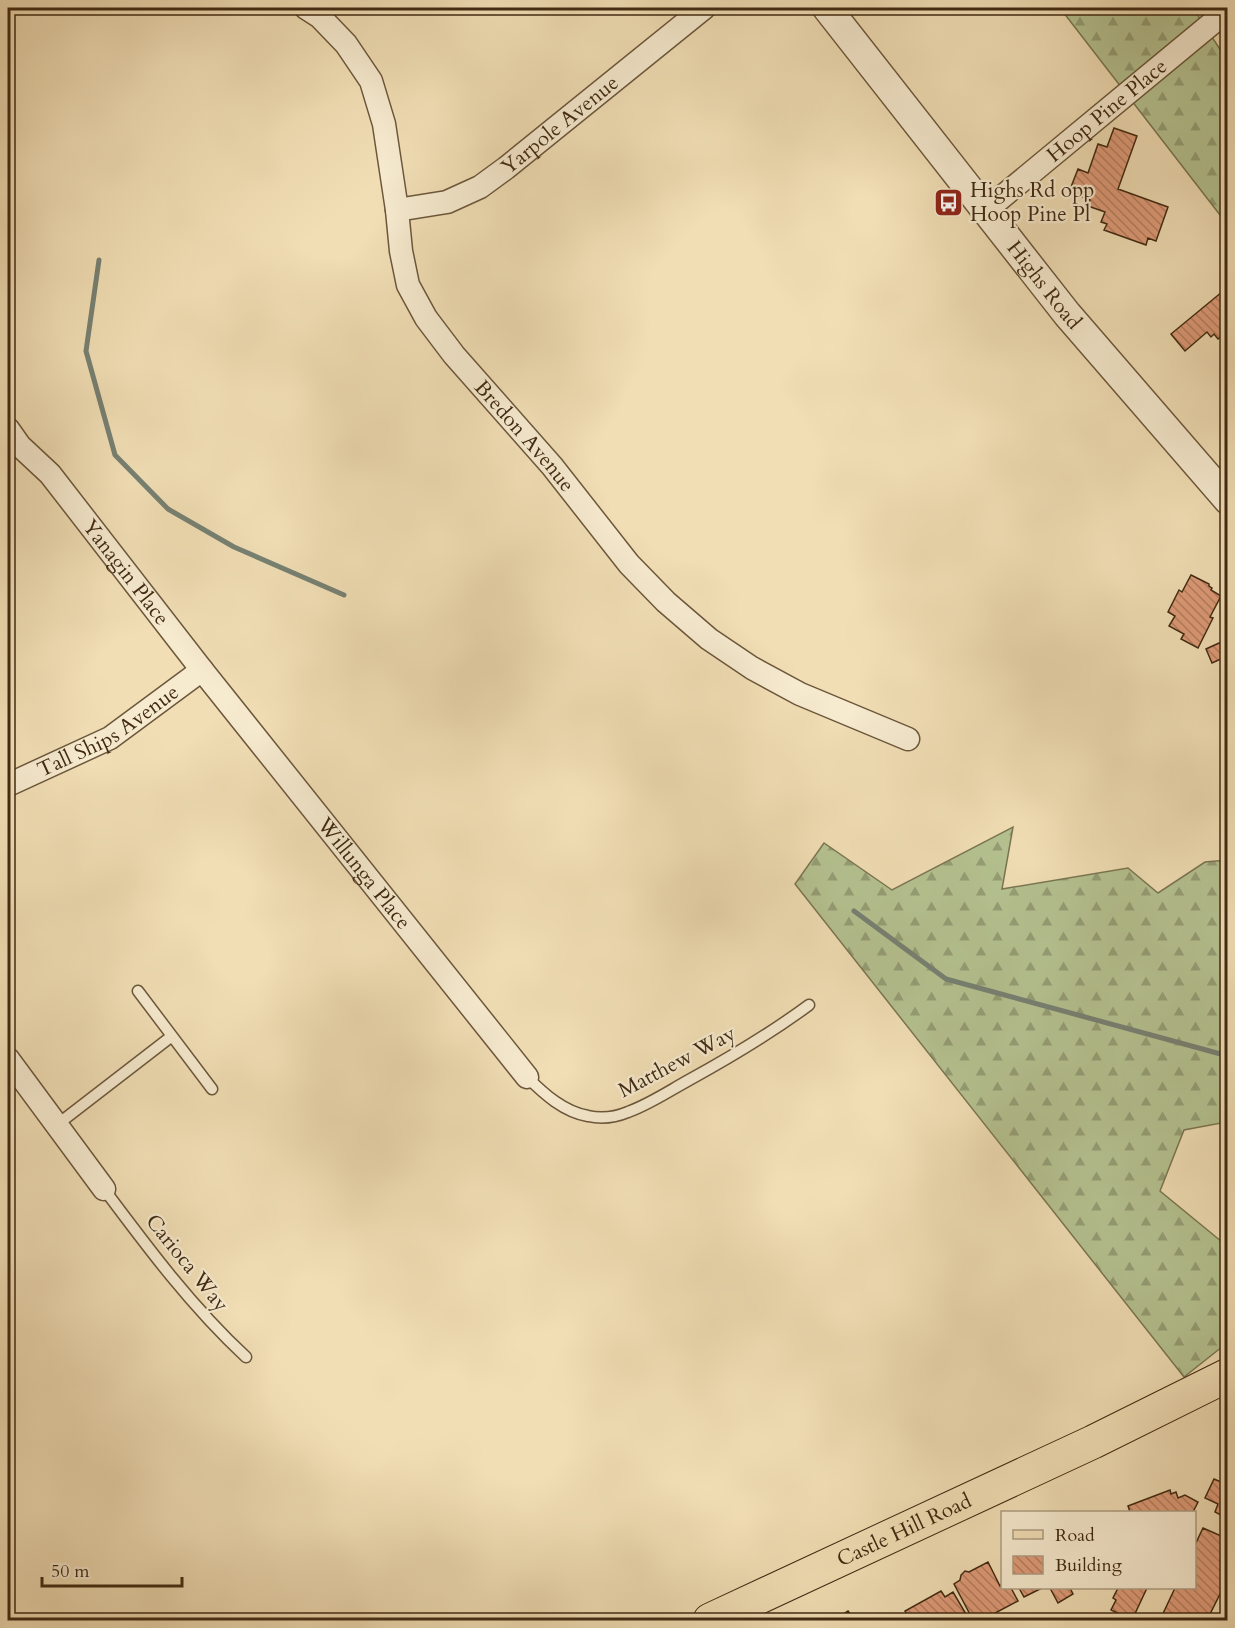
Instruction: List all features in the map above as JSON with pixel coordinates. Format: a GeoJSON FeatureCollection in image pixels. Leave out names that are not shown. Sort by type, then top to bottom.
{"type":"FeatureCollection","features":[{"type":"Feature","properties":{"kind":"main road","name":"Castle Hill Road"},"geometry":{"type":"LineString","coordinates":[[710,1620],[1093,1442],[1227,1375]]}},
{"type":"Feature","properties":{"kind":"main road","name":"Castle Hill Road"},"geometry":{"type":"LineString","coordinates":[[752,1620],[1227,1400]]}},
{"type":"Feature","properties":{"kind":"street","name":"Bredon Avenue"},"geometry":{"type":"LineString","coordinates":[[306,8],[320,17],[346,44],[371,81],[384,124],[397,210],[400,251],[408,285],[426,318],[454,355],[552,466],[636,572],[666,603],[709,639],[752,668],[800,694],[908,739]]}},
{"type":"Feature","properties":{"kind":"street","name":"Yarpole Avenue"},"geometry":{"type":"LineString","coordinates":[[397,210],[447,202],[480,187],[704,8]]}},
{"type":"Feature","properties":{"kind":"street","name":"Highs Road"},"geometry":{"type":"LineString","coordinates":[[827,8],[1067,314],[1227,500]]}},
{"type":"Feature","properties":{"kind":"street","name":"Hoop Pine Place"},"geometry":{"type":"LineString","coordinates":[[985,212],[1227,10]]}},
{"type":"Feature","properties":{"kind":"street","name":"Yanagin Place"},"geometry":{"type":"LineString","coordinates":[[8,429],[20,446],[50,474],[202,670]]}},
{"type":"Feature","properties":{"kind":"street","name":"Tall Ships Avenue"},"geometry":{"type":"LineString","coordinates":[[8,785],[110,738],[202,670]]}},
{"type":"Feature","properties":{"kind":"street","name":"Willunga Place"},"geometry":{"type":"LineString","coordinates":[[202,670],[527,1077]]}},
{"type":"Feature","properties":{"kind":"street"},"geometry":{"type":"LineString","coordinates":[[8,1059],[104,1189]]}},
{"type":"Feature","properties":{"kind":"lane"},"geometry":{"type":"LineString","coordinates":[[138,991],[212,1089]]}},
{"type":"Feature","properties":{"kind":"lane","name":"Matthew Way"},"geometry":{"type":"LineString","coordinates":[[527,1077],[555,1101],[586,1116],[605,1118],[627,1113],[768,1035],[809,1005]]}},
{"type":"Feature","properties":{"kind":"lane"},"geometry":{"type":"LineString","coordinates":[[58,1124],[172,1036]]}},
{"type":"Feature","properties":{"kind":"lane","name":"Carioca Way"},"geometry":{"type":"LineString","coordinates":[[104,1189],[174,1280],[220,1333],[246,1357]]}},
{"type":"Feature","properties":{"kind":"green space"},"geometry":{"type":"Polygon","coordinates":[[[1060,8],[1193,8],[1227,60],[1227,224],[1060,8]]]}},
{"type":"Feature","properties":{"kind":"green space"},"geometry":{"type":"Polygon","coordinates":[[[1013,827],[1002,889],[1128,868],[1158,893],[1205,862],[1227,860],[1227,1122],[1184,1130],[1160,1191],[1227,1246],[1227,1343],[1184,1377],[795,884],[824,843],[892,890],[1013,827]]]}},
{"type":"Feature","properties":{"kind":"building"},"geometry":{"type":"Polygon","coordinates":[[[1114,128],[1137,136],[1118,189],[1168,207],[1156,241],[1148,238],[1146,245],[1104,230],[1107,224],[1101,222],[1105,212],[1088,206],[1090,200],[1069,192],[1078,169],[1088,173],[1098,144],[1107,147],[1114,128]]]}},
{"type":"Feature","properties":{"kind":"building"},"geometry":{"type":"Polygon","coordinates":[[[1228,287],[1228,343],[1222,336],[1218,339],[1214,334],[1211,337],[1207,332],[1185,351],[1171,334],[1228,287]]]}},
{"type":"Feature","properties":{"kind":"building"},"geometry":{"type":"Polygon","coordinates":[[[1191,575],[1209,584],[1211,590],[1221,596],[1198,648],[1181,639],[1184,634],[1169,626],[1175,616],[1168,612],[1179,590],[1182,592],[1191,575]]]}},
{"type":"Feature","properties":{"kind":"building"},"geometry":{"type":"Polygon","coordinates":[[[1228,639],[1228,666],[1223,658],[1212,663],[1206,649],[1228,639]]]}},
{"type":"Feature","properties":{"kind":"building"},"geometry":{"type":"Polygon","coordinates":[[[1214,1479],[1228,1485],[1228,1519],[1215,1512],[1218,1504],[1205,1498],[1214,1479]]]}},
{"type":"Feature","properties":{"kind":"building"},"geometry":{"type":"Polygon","coordinates":[[[1170,1490],[1171,1494],[1176,1492],[1178,1498],[1185,1495],[1198,1502],[1194,1511],[1130,1511],[1128,1506],[1170,1490]]]}},
{"type":"Feature","properties":{"kind":"building"},"geometry":{"type":"Polygon","coordinates":[[[1203,1528],[1228,1539],[1228,1578],[1207,1620],[1160,1620],[1175,1589],[1196,1589],[1196,1543],[1203,1528]]]}},
{"type":"Feature","properties":{"kind":"building"},"geometry":{"type":"Polygon","coordinates":[[[988,1562],[1001,1589],[1012,1589],[1018,1601],[982,1620],[973,1620],[954,1584],[960,1580],[965,1571],[969,1572],[988,1562]]]}},
{"type":"Feature","properties":{"kind":"building"},"geometry":{"type":"Polygon","coordinates":[[[1020,1589],[1040,1589],[1024,1597],[1020,1589]]]}},
{"type":"Feature","properties":{"kind":"building"},"geometry":{"type":"Polygon","coordinates":[[[1051,1589],[1070,1589],[1073,1594],[1058,1603],[1051,1589]]]}},
{"type":"Feature","properties":{"kind":"building"},"geometry":{"type":"Polygon","coordinates":[[[1118,1589],[1147,1589],[1132,1620],[1111,1610],[1116,1600],[1113,1598],[1118,1589]]]}},
{"type":"Feature","properties":{"kind":"building"},"geometry":{"type":"Polygon","coordinates":[[[941,1591],[945,1597],[953,1592],[966,1614],[955,1620],[900,1620],[908,1616],[905,1611],[941,1591]]]}},
{"type":"Feature","properties":{"kind":"building"},"geometry":{"type":"Polygon","coordinates":[[[848,1611],[855,1620],[834,1620],[848,1611]]]}},
{"type":"Feature","properties":{"kind":"waterway"},"geometry":{"type":"LineString","coordinates":[[1226,31],[1228,36]]}},
{"type":"Feature","properties":{"kind":"waterway"},"geometry":{"type":"LineString","coordinates":[[99,260],[86,351],[115,455],[168,509],[234,547],[344,595]]}},
{"type":"Feature","properties":{"kind":"waterway"},"geometry":{"type":"LineString","coordinates":[[854,911],[946,979],[1228,1056]]}},
{"type":"Feature","properties":{"kind":"place","name":"Highs Rd opp Hoop Pine Pl"},"geometry":{"type":"Point","coordinates":[949,202]}}]}
